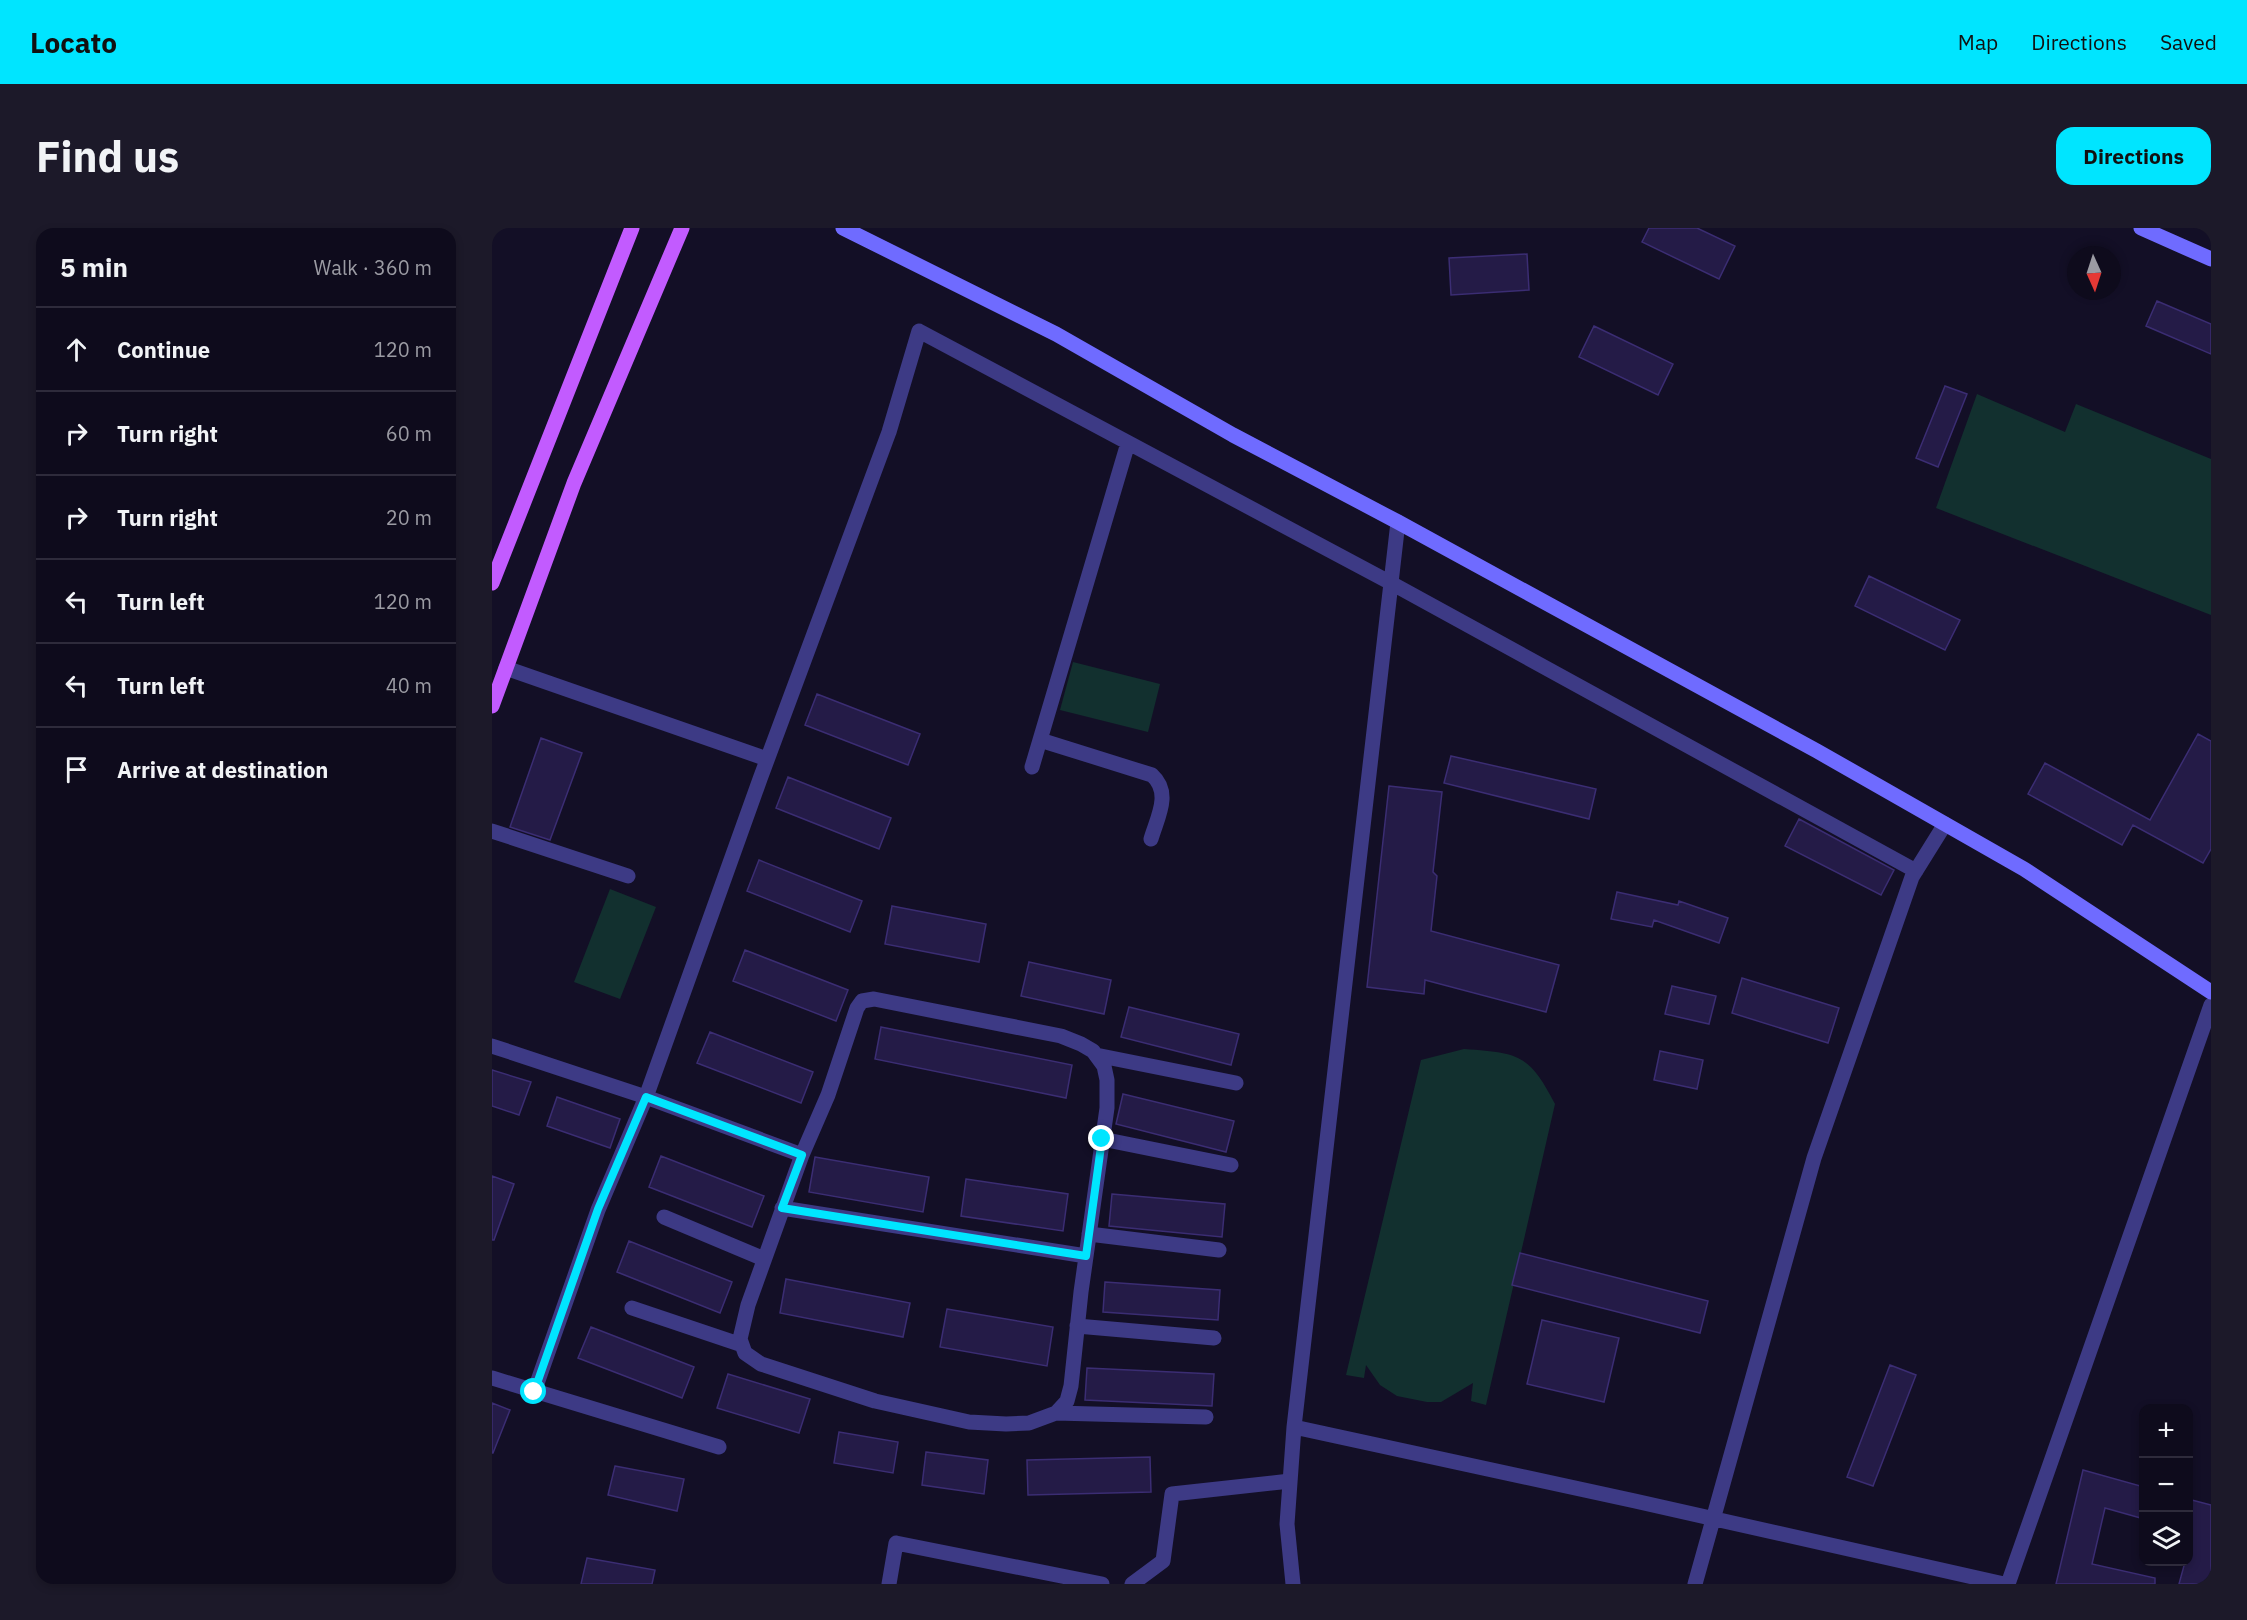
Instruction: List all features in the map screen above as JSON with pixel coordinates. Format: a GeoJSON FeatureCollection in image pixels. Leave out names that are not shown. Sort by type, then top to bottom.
{"type":"FeatureCollection","features":[{"type":"Feature","properties":{"kind":"main road"},"geometry":{"type":"LineString","coordinates":[[492,583],[633,228]]}},
{"type":"Feature","properties":{"kind":"main road"},"geometry":{"type":"LineString","coordinates":[[492,706],[574,483],[682,228]]}},
{"type":"Feature","properties":{"kind":"street"},"geometry":{"type":"LineString","coordinates":[[843,228],[1056,334],[1233,435],[1398,522],[1817,752],[2024,869],[2211,992]]}},
{"type":"Feature","properties":{"kind":"street"},"geometry":{"type":"LineString","coordinates":[[2141,228],[2211,259]]}},
{"type":"Feature","properties":{"kind":"street"},"geometry":{"type":"LineString","coordinates":[[534,1392],[598,1209],[646,1097],[767,759],[889,432],[919,331],[1391,584],[1916,870]]}},
{"type":"Feature","properties":{"kind":"street"},"geometry":{"type":"LineString","coordinates":[[1032,767],[1128,443]]}},
{"type":"Feature","properties":{"kind":"street"},"geometry":{"type":"LineString","coordinates":[[1293,1584],[1287,1524],[1294,1427],[1398,522]]}},
{"type":"Feature","properties":{"kind":"street"},"geometry":{"type":"LineString","coordinates":[[506,668],[767,759]]}},
{"type":"Feature","properties":{"kind":"street"},"geometry":{"type":"LineString","coordinates":[[1040,740],[1152,775],[1160,782],[1163,790],[1162,803],[1151,839]]}},
{"type":"Feature","properties":{"kind":"street"},"geometry":{"type":"LineString","coordinates":[[1695,1584],[1814,1158],[1911,878],[1945,824]]}},
{"type":"Feature","properties":{"kind":"street"},"geometry":{"type":"LineString","coordinates":[[492,831],[628,876]]}},
{"type":"Feature","properties":{"kind":"street"},"geometry":{"type":"LineString","coordinates":[[1056,1413],[1067,1401],[1071,1386],[1086,1256],[1107,1108],[1107,1080],[1104,1066],[1096,1055],[1081,1044],[1061,1036],[874,999],[862,1001],[854,1016],[828,1095],[782,1208],[745,1316],[740,1339],[745,1353],[761,1364],[875,1401],[969,1422],[1029,1423],[1056,1413],[1206,1417]]}},
{"type":"Feature","properties":{"kind":"street"},"geometry":{"type":"LineString","coordinates":[[1294,1427],[2006,1584],[2211,1005]]}},
{"type":"Feature","properties":{"kind":"street"},"geometry":{"type":"LineString","coordinates":[[492,1046],[646,1097],[802,1155]]}},
{"type":"Feature","properties":{"kind":"street"},"geometry":{"type":"LineString","coordinates":[[1096,1055],[1236,1083]]}},
{"type":"Feature","properties":{"kind":"street"},"geometry":{"type":"LineString","coordinates":[[1102,1139],[1231,1165]]}},
{"type":"Feature","properties":{"kind":"street"},"geometry":{"type":"LineString","coordinates":[[782,1208],[1086,1256]]}},
{"type":"Feature","properties":{"kind":"street"},"geometry":{"type":"LineString","coordinates":[[664,1217],[764,1259]]}},
{"type":"Feature","properties":{"kind":"street"},"geometry":{"type":"LineString","coordinates":[[1089,1234],[1220,1250]]}},
{"type":"Feature","properties":{"kind":"street"},"geometry":{"type":"LineString","coordinates":[[632,1308],[742,1345]]}},
{"type":"Feature","properties":{"kind":"street"},"geometry":{"type":"LineString","coordinates":[[1077,1326],[1214,1338]]}},
{"type":"Feature","properties":{"kind":"street"},"geometry":{"type":"LineString","coordinates":[[492,1378],[719,1447]]}},
{"type":"Feature","properties":{"kind":"street"},"geometry":{"type":"LineString","coordinates":[[1132,1584],[1163,1561],[1172,1494],[1290,1480]]}},
{"type":"Feature","properties":{"kind":"street"},"geometry":{"type":"LineString","coordinates":[[889,1584],[896,1543],[1102,1584]]}},
{"type":"Feature","properties":{"kind":"green space"},"geometry":{"type":"Polygon","coordinates":[[[1977,394],[2065,432],[2076,404],[2211,459],[2211,615],[1936,508],[1977,394]]]}},
{"type":"Feature","properties":{"kind":"green space"},"geometry":{"type":"Polygon","coordinates":[[[1073,662],[1160,684],[1148,732],[1060,710],[1073,662]]]}},
{"type":"Feature","properties":{"kind":"green space"},"geometry":{"type":"Polygon","coordinates":[[[610,889],[656,907],[620,999],[574,982],[610,889]]]}},
{"type":"Feature","properties":{"kind":"green space"},"geometry":{"type":"Polygon","coordinates":[[[1464,1049],[1498,1052],[1520,1059],[1538,1075],[1555,1104],[1486,1405],[1471,1401],[1473,1383],[1441,1402],[1427,1402],[1397,1396],[1380,1385],[1366,1365],[1364,1378],[1346,1375],[1421,1060],[1464,1049]]]}},
{"type":"Feature","properties":{"kind":"building"},"geometry":{"type":"Polygon","coordinates":[[[1649,228],[1697,228],[1735,246],[1719,279],[1642,242],[1649,228]]]}},
{"type":"Feature","properties":{"kind":"building"},"geometry":{"type":"Polygon","coordinates":[[[1527,254],[1529,290],[1451,295],[1449,258],[1527,254]]]}},
{"type":"Feature","properties":{"kind":"building"},"geometry":{"type":"Polygon","coordinates":[[[2157,301],[2211,324],[2211,354],[2146,326],[2157,301]]]}},
{"type":"Feature","properties":{"kind":"building"},"geometry":{"type":"Polygon","coordinates":[[[1594,326],[1673,364],[1658,395],[1579,357],[1594,326]]]}},
{"type":"Feature","properties":{"kind":"building"},"geometry":{"type":"Polygon","coordinates":[[[1945,386],[1967,394],[1938,467],[1916,458],[1945,386]]]}},
{"type":"Feature","properties":{"kind":"building"},"geometry":{"type":"Polygon","coordinates":[[[1869,576],[1960,620],[1945,650],[1855,606],[1869,576]]]}},
{"type":"Feature","properties":{"kind":"building"},"geometry":{"type":"Polygon","coordinates":[[[817,694],[920,734],[908,765],[805,725],[817,694]]]}},
{"type":"Feature","properties":{"kind":"building"},"geometry":{"type":"Polygon","coordinates":[[[2198,734],[2211,741],[2211,849],[2203,863],[2133,825],[2122,845],[2028,794],[2045,763],[2150,820],[2198,734]]]}},
{"type":"Feature","properties":{"kind":"building"},"geometry":{"type":"Polygon","coordinates":[[[541,738],[582,753],[550,840],[510,827],[541,738]]]}},
{"type":"Feature","properties":{"kind":"building"},"geometry":{"type":"Polygon","coordinates":[[[1451,756],[1596,789],[1589,819],[1444,783],[1451,756]]]}},
{"type":"Feature","properties":{"kind":"building"},"geometry":{"type":"Polygon","coordinates":[[[788,777],[891,818],[879,849],[776,808],[788,777]]]}},
{"type":"Feature","properties":{"kind":"building"},"geometry":{"type":"Polygon","coordinates":[[[1389,786],[1442,792],[1433,872],[1437,876],[1431,931],[1559,965],[1546,1012],[1425,980],[1424,994],[1367,987],[1389,786]]]}},
{"type":"Feature","properties":{"kind":"building"},"geometry":{"type":"Polygon","coordinates":[[[1799,819],[1894,870],[1881,895],[1785,846],[1799,819]]]}},
{"type":"Feature","properties":{"kind":"building"},"geometry":{"type":"Polygon","coordinates":[[[759,860],[862,901],[850,932],[747,891],[759,860]]]}},
{"type":"Feature","properties":{"kind":"building"},"geometry":{"type":"Polygon","coordinates":[[[1617,892],[1678,905],[1679,901],[1728,918],[1719,943],[1654,920],[1652,927],[1611,919],[1617,892]]]}},
{"type":"Feature","properties":{"kind":"building"},"geometry":{"type":"Polygon","coordinates":[[[892,906],[986,924],[979,962],[885,944],[892,906]]]}},
{"type":"Feature","properties":{"kind":"building"},"geometry":{"type":"Polygon","coordinates":[[[745,950],[848,990],[836,1021],[733,981],[745,950]]]}},
{"type":"Feature","properties":{"kind":"building"},"geometry":{"type":"Polygon","coordinates":[[[1029,962],[1111,980],[1104,1014],[1021,996],[1029,962]]]}},
{"type":"Feature","properties":{"kind":"building"},"geometry":{"type":"Polygon","coordinates":[[[1742,978],[1839,1008],[1828,1043],[1732,1013],[1742,978]]]}},
{"type":"Feature","properties":{"kind":"building"},"geometry":{"type":"Polygon","coordinates":[[[1672,986],[1716,996],[1709,1024],[1665,1014],[1672,986]]]}},
{"type":"Feature","properties":{"kind":"building"},"geometry":{"type":"Polygon","coordinates":[[[1129,1007],[1239,1034],[1231,1065],[1121,1037],[1129,1007]]]}},
{"type":"Feature","properties":{"kind":"building"},"geometry":{"type":"Polygon","coordinates":[[[881,1027],[1072,1065],[1066,1098],[875,1059],[881,1027]]]}},
{"type":"Feature","properties":{"kind":"building"},"geometry":{"type":"Polygon","coordinates":[[[710,1032],[813,1072],[801,1103],[697,1063],[710,1032]]]}},
{"type":"Feature","properties":{"kind":"building"},"geometry":{"type":"Polygon","coordinates":[[[1660,1051],[1703,1060],[1697,1089],[1654,1080],[1660,1051]]]}},
{"type":"Feature","properties":{"kind":"building"},"geometry":{"type":"Polygon","coordinates":[[[492,1070],[531,1082],[519,1115],[492,1106],[492,1070]]]}},
{"type":"Feature","properties":{"kind":"building"},"geometry":{"type":"Polygon","coordinates":[[[1123,1094],[1234,1121],[1226,1152],[1116,1124],[1123,1094]]]}},
{"type":"Feature","properties":{"kind":"building"},"geometry":{"type":"Polygon","coordinates":[[[557,1097],[620,1119],[610,1148],[547,1126],[557,1097]]]}},
{"type":"Feature","properties":{"kind":"building"},"geometry":{"type":"Polygon","coordinates":[[[661,1156],[764,1196],[752,1227],[649,1187],[661,1156]]]}},
{"type":"Feature","properties":{"kind":"building"},"geometry":{"type":"Polygon","coordinates":[[[815,1157],[929,1177],[923,1212],[809,1192],[815,1157]]]}},
{"type":"Feature","properties":{"kind":"building"},"geometry":{"type":"Polygon","coordinates":[[[492,1176],[514,1184],[494,1240],[492,1240],[492,1176]]]}},
{"type":"Feature","properties":{"kind":"building"},"geometry":{"type":"Polygon","coordinates":[[[966,1179],[1068,1194],[1063,1231],[961,1216],[966,1179]]]}},
{"type":"Feature","properties":{"kind":"building"},"geometry":{"type":"Polygon","coordinates":[[[1112,1194],[1225,1204],[1222,1237],[1109,1226],[1112,1194]]]}},
{"type":"Feature","properties":{"kind":"building"},"geometry":{"type":"Polygon","coordinates":[[[629,1241],[732,1282],[720,1313],[617,1272],[629,1241]]]}},
{"type":"Feature","properties":{"kind":"building"},"geometry":{"type":"Polygon","coordinates":[[[1520,1253],[1708,1301],[1700,1333],[1512,1285],[1520,1253]]]}},
{"type":"Feature","properties":{"kind":"building"},"geometry":{"type":"Polygon","coordinates":[[[786,1279],[910,1303],[903,1337],[780,1313],[786,1279]]]}},
{"type":"Feature","properties":{"kind":"building"},"geometry":{"type":"Polygon","coordinates":[[[1105,1282],[1220,1290],[1218,1320],[1103,1312],[1105,1282]]]}},
{"type":"Feature","properties":{"kind":"building"},"geometry":{"type":"Polygon","coordinates":[[[947,1309],[1053,1327],[1047,1366],[940,1347],[947,1309]]]}},
{"type":"Feature","properties":{"kind":"building"},"geometry":{"type":"Polygon","coordinates":[[[1542,1320],[1619,1338],[1604,1402],[1527,1384],[1542,1320]]]}},
{"type":"Feature","properties":{"kind":"building"},"geometry":{"type":"Polygon","coordinates":[[[591,1327],[694,1367],[682,1398],[578,1358],[591,1327]]]}},
{"type":"Feature","properties":{"kind":"building"},"geometry":{"type":"Polygon","coordinates":[[[1890,1365],[1916,1375],[1873,1486],[1847,1477],[1890,1365]]]}},
{"type":"Feature","properties":{"kind":"building"},"geometry":{"type":"Polygon","coordinates":[[[1087,1368],[1214,1374],[1212,1406],[1085,1400],[1087,1368]]]}},
{"type":"Feature","properties":{"kind":"building"},"geometry":{"type":"Polygon","coordinates":[[[728,1374],[810,1399],[799,1433],[717,1408],[728,1374]]]}},
{"type":"Feature","properties":{"kind":"building"},"geometry":{"type":"Polygon","coordinates":[[[492,1403],[510,1410],[493,1453],[492,1453],[492,1403]]]}},
{"type":"Feature","properties":{"kind":"building"},"geometry":{"type":"Polygon","coordinates":[[[839,1432],[898,1442],[893,1473],[834,1463],[839,1432]]]}},
{"type":"Feature","properties":{"kind":"building"},"geometry":{"type":"Polygon","coordinates":[[[926,1452],[988,1460],[984,1494],[922,1485],[926,1452]]]}},
{"type":"Feature","properties":{"kind":"building"},"geometry":{"type":"Polygon","coordinates":[[[1150,1457],[1151,1492],[1028,1495],[1027,1460],[1150,1457]]]}},
{"type":"Feature","properties":{"kind":"building"},"geometry":{"type":"Polygon","coordinates":[[[615,1466],[684,1479],[677,1511],[608,1495],[615,1466]]]}},
{"type":"Feature","properties":{"kind":"building"},"geometry":{"type":"Polygon","coordinates":[[[2083,1470],[2139,1486],[2139,1518],[2105,1508],[2092,1564],[2155,1578],[2155,1584],[2056,1584],[2083,1470]]]}},
{"type":"Feature","properties":{"kind":"building"},"geometry":{"type":"Polygon","coordinates":[[[2193,1500],[2211,1505],[2211,1584],[2179,1584],[2184,1566],[2193,1566],[2193,1500]]]}},
{"type":"Feature","properties":{"kind":"building"},"geometry":{"type":"Polygon","coordinates":[[[587,1558],[655,1570],[652,1584],[581,1584],[587,1558]]]}},
{"type":"Feature","properties":{"kind":"route"},"geometry":{"type":"LineString","coordinates":[[534,1392],[598,1209],[646,1097],[802,1155],[782,1208],[1086,1256],[1102,1139]]}}]}
